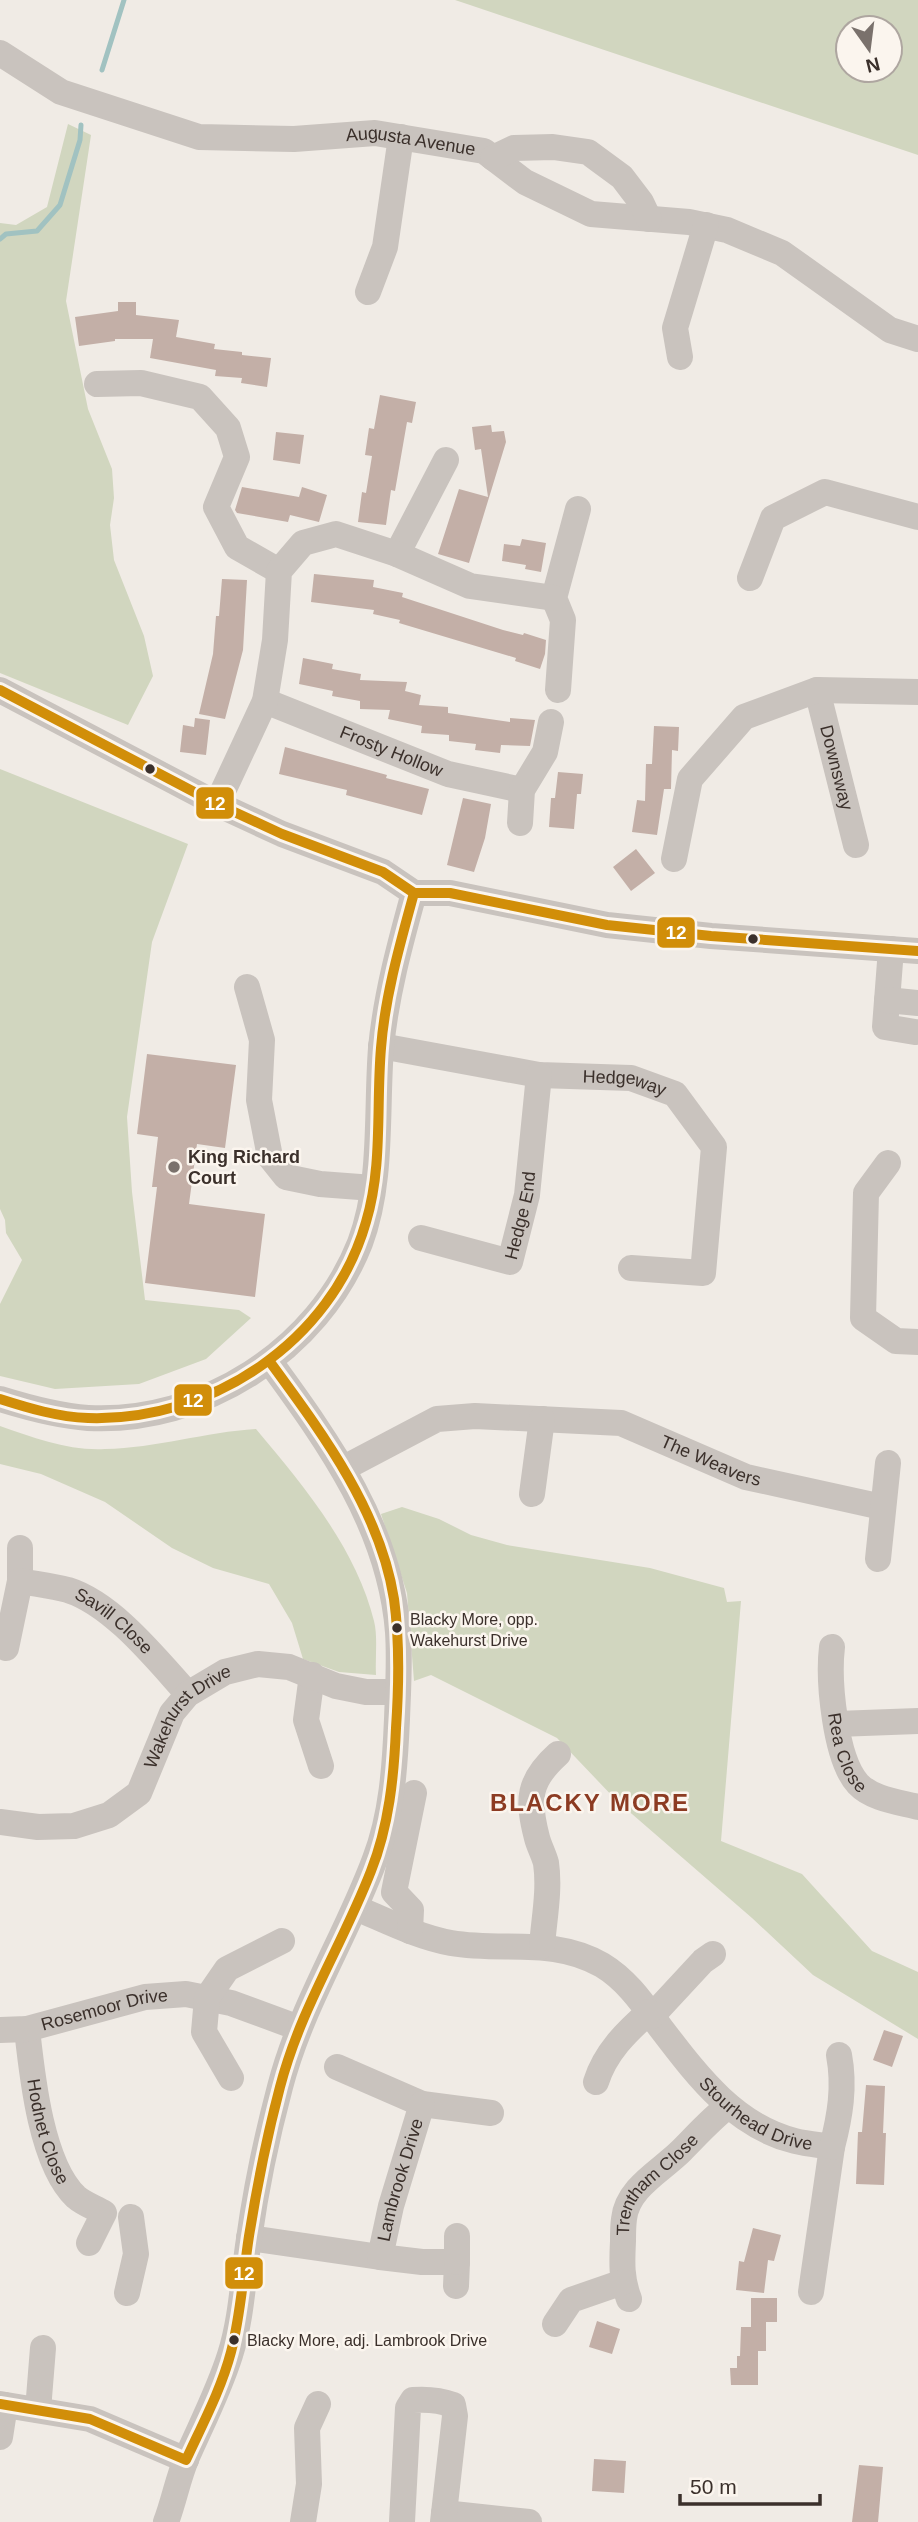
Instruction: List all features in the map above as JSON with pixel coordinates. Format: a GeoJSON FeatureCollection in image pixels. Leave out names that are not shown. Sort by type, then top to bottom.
{"type":"FeatureCollection","features":[{"type":"Feature","properties":{"kind":"street","name":"Augusta Avenue"},"geometry":{"type":"LineString","coordinates":[[0,53],[61,92],[199,137],[294,139],[374,133],[484,151],[524,182],[591,214],[706,225],[727,230],[782,253],[890,330],[918,339]]}},
{"type":"Feature","properties":{"kind":"street"},"geometry":{"type":"LineString","coordinates":[[368,292],[385,247],[401,137]]}},
{"type":"Feature","properties":{"kind":"street"},"geometry":{"type":"LineString","coordinates":[[493,158],[514,148],[553,147],[588,152],[622,177],[641,202],[649,219]]}},
{"type":"Feature","properties":{"kind":"street"},"geometry":{"type":"LineString","coordinates":[[680,357],[675,328],[706,225]]}},
{"type":"Feature","properties":{"kind":"street"},"geometry":{"type":"LineString","coordinates":[[97,384],[141,383],[200,397],[228,428],[237,457],[216,507],[237,547],[279,571]]}},
{"type":"Feature","properties":{"kind":"street"},"geometry":{"type":"LineString","coordinates":[[397,554],[446,460]]}},
{"type":"Feature","properties":{"kind":"street"},"geometry":{"type":"LineString","coordinates":[[750,578],[772,518],[825,492],[918,517]]}},
{"type":"Feature","properties":{"kind":"street"},"geometry":{"type":"LineString","coordinates":[[558,690],[559,609],[578,509]]}},
{"type":"Feature","properties":{"kind":"street"},"geometry":{"type":"LineString","coordinates":[[217,804],[265,701],[275,640],[279,571],[303,543],[336,534],[397,554],[470,586],[559,609]]}},
{"type":"Feature","properties":{"kind":"street"},"geometry":{"type":"LineString","coordinates":[[0,690],[217,804],[282,834],[383,872],[414,893],[450,893],[607,925],[711,936],[918,951]]}},
{"type":"Feature","properties":{"kind":"street"},"geometry":{"type":"LineString","coordinates":[[674,859],[690,779],[744,717],[817,690],[918,692]]}},
{"type":"Feature","properties":{"kind":"street","name":"Downsway"},"geometry":{"type":"LineString","coordinates":[[817,690],[856,845]]}},
{"type":"Feature","properties":{"kind":"street","name":"Frosty Hollow"},"geometry":{"type":"LineString","coordinates":[[265,701],[448,774],[522,790]]}},
{"type":"Feature","properties":{"kind":"street"},"geometry":{"type":"LineString","coordinates":[[520,823],[522,790],[545,752],[551,722]]}},
{"type":"Feature","properties":{"kind":"street"},"geometry":{"type":"LineString","coordinates":[[0,1399],[42,1412],[88,1418],[130,1416],[184,1405],[229,1387],[270,1362],[311,1323],[339,1286],[360,1242],[373,1188],[381,1046],[390,988],[414,893]]}},
{"type":"Feature","properties":{"kind":"street"},"geometry":{"type":"LineString","coordinates":[[891,949],[885,1027],[915,1032]]}},
{"type":"Feature","properties":{"kind":"street"},"geometry":{"type":"LineString","coordinates":[[247,987],[262,1040],[259,1100],[270,1157],[286,1177],[320,1184],[373,1188]]}},
{"type":"Feature","properties":{"kind":"street"},"geometry":{"type":"LineString","coordinates":[[887,1000],[918,1003]]}},
{"type":"Feature","properties":{"kind":"street","name":"Hedgeway"},"geometry":{"type":"LineString","coordinates":[[381,1046],[539,1075],[631,1078],[675,1094],[715,1147],[703,1273],[631,1268]]}},
{"type":"Feature","properties":{"kind":"street","name":"Hedge End"},"geometry":{"type":"LineString","coordinates":[[421,1238],[510,1262],[527,1195],[539,1075]]}},
{"type":"Feature","properties":{"kind":"street"},"geometry":{"type":"LineString","coordinates":[[888,1163],[866,1193],[863,1318],[896,1342],[918,1342]]}},
{"type":"Feature","properties":{"kind":"street"},"geometry":{"type":"LineString","coordinates":[[166,2522],[186,2460],[231,2354],[242,2301],[249,2238],[280,2087],[299,2028],[323,1972],[356,1908],[377,1855],[388,1811],[395,1761],[398,1632],[390,1581],[374,1532],[344,1468],[316,1424],[270,1362]]}},
{"type":"Feature","properties":{"kind":"street","name":"The Weavers"},"geometry":{"type":"LineString","coordinates":[[344,1468],[437,1419],[475,1416],[621,1423],[746,1477],[882,1507]]}},
{"type":"Feature","properties":{"kind":"street"},"geometry":{"type":"LineString","coordinates":[[532,1494],[542,1419]]}},
{"type":"Feature","properties":{"kind":"street"},"geometry":{"type":"LineString","coordinates":[[878,1559],[888,1463]]}},
{"type":"Feature","properties":{"kind":"street"},"geometry":{"type":"LineString","coordinates":[[6,1648],[20,1581],[20,1548]]}},
{"type":"Feature","properties":{"kind":"street","name":"Savill Close"},"geometry":{"type":"LineString","coordinates":[[20,1581],[70,1591],[102,1609],[161,1664],[188,1694]]}},
{"type":"Feature","properties":{"kind":"street","name":"Rea Close"},"geometry":{"type":"LineString","coordinates":[[832,1647],[829,1672],[847,1767],[859,1785],[883,1798],[918,1807]]}},
{"type":"Feature","properties":{"kind":"street","name":"Wakehurst Drive"},"geometry":{"type":"LineString","coordinates":[[0,1822],[38,1827],[74,1826],[109,1815],[139,1793],[172,1713],[188,1694],[225,1672],[258,1664],[289,1667],[336,1686],[366,1692],[398,1692]]}},
{"type":"Feature","properties":{"kind":"street"},"geometry":{"type":"LineString","coordinates":[[312,1675],[306,1720],[321,1766]]}},
{"type":"Feature","properties":{"kind":"street"},"geometry":{"type":"LineString","coordinates":[[835,1711],[918,1721]]}},
{"type":"Feature","properties":{"kind":"street"},"geometry":{"type":"LineString","coordinates":[[542,1946],[547,1888],[545,1862],[532,1815],[532,1788],[540,1770],[558,1754]]}},
{"type":"Feature","properties":{"kind":"street"},"geometry":{"type":"LineString","coordinates":[[410,1931],[411,1910],[394,1892],[414,1793]]}},
{"type":"Feature","properties":{"kind":"street","name":"Stourhead Drive"},"geometry":{"type":"LineString","coordinates":[[356,1908],[410,1931],[449,1942],[483,1947],[542,1946],[574,1952],[603,1966],[630,1986],[694,2072],[728,2106],[762,2129],[795,2141],[832,2147],[811,2292]]}},
{"type":"Feature","properties":{"kind":"street"},"geometry":{"type":"LineString","coordinates":[[231,2078],[204,2032],[207,1998],[227,1969],[282,1941]]}},
{"type":"Feature","properties":{"kind":"street"},"geometry":{"type":"LineString","coordinates":[[596,2082],[602,2063],[626,2032],[650,2014],[713,1954]]}},
{"type":"Feature","properties":{"kind":"street","name":"Rosemoor Drive"},"geometry":{"type":"LineString","coordinates":[[0,2030],[27,2029],[145,1997],[186,1994],[231,2003],[299,2028]]}},
{"type":"Feature","properties":{"kind":"street","name":"Hodnet Close"},"geometry":{"type":"LineString","coordinates":[[27,2029],[32,2079],[40,2116],[61,2177],[77,2198],[104,2213],[135,2218],[136,2254],[127,2293]]}},
{"type":"Feature","properties":{"kind":"street"},"geometry":{"type":"LineString","coordinates":[[832,2147],[842,2107],[839,2055]]}},
{"type":"Feature","properties":{"kind":"street","name":"Lambrook Drive"},"geometry":{"type":"LineString","coordinates":[[337,2067],[422,2104],[491,2113]]}},
{"type":"Feature","properties":{"kind":"street","name":"Lambrook Drive"},"geometry":{"type":"LineString","coordinates":[[380,2257],[391,2206],[422,2104]]}},
{"type":"Feature","properties":{"kind":"street","name":"Trentham Close"},"geometry":{"type":"LineString","coordinates":[[555,2324],[571,2300],[593,2292],[626,2291],[621,2264],[624,2217],[632,2198],[707,2122],[728,2106]]}},
{"type":"Feature","properties":{"kind":"street"},"geometry":{"type":"LineString","coordinates":[[89,2243],[104,2213]]}},
{"type":"Feature","properties":{"kind":"street","name":"Lambrook Drive"},"geometry":{"type":"LineString","coordinates":[[249,2238],[422,2262],[457,2261]]}},
{"type":"Feature","properties":{"kind":"street"},"geometry":{"type":"LineString","coordinates":[[38,2410],[43,2347]]}},
{"type":"Feature","properties":{"kind":"street"},"geometry":{"type":"LineString","coordinates":[[402,2522],[408,2408],[413,2400],[442,2401],[453,2405],[456,2416],[443,2517],[529,2522]]}},
{"type":"Feature","properties":{"kind":"street"},"geometry":{"type":"LineString","coordinates":[[303,2522],[309,2484],[307,2428],[318,2404]]}},
{"type":"Feature","properties":{"kind":"street"},"geometry":{"type":"LineString","coordinates":[[0,2437],[2,2405],[90,2418],[186,2460]]}},
{"type":"Feature","properties":{"kind":"green space"},"geometry":{"type":"Polygon","coordinates":[[[455,0],[918,0],[918,155],[455,0]]]}},
{"type":"Feature","properties":{"kind":"green space"},"geometry":{"type":"Polygon","coordinates":[[[68,124],[91,135],[66,301],[88,409],[112,469],[114,498],[110,525],[114,560],[144,636],[153,676],[128,725],[0,673],[0,223],[16,225],[47,207],[68,124]]]}},
{"type":"Feature","properties":{"kind":"green space"},"geometry":{"type":"Polygon","coordinates":[[[0,769],[188,844],[152,942],[127,1117],[132,1192],[145,1300],[239,1310],[251,1318],[206,1359],[139,1384],[55,1389],[0,1376],[0,1304],[22,1260],[6,1233],[5,1220],[0,1209],[0,769]]]}},
{"type":"Feature","properties":{"kind":"green space"},"geometry":{"type":"Polygon","coordinates":[[[0,1426],[52,1443],[92,1449],[143,1446],[256,1429],[309,1495],[355,1568],[374,1621],[376,1675],[339,1672],[303,1659],[292,1623],[269,1584],[213,1568],[172,1548],[105,1502],[41,1474],[0,1464],[0,1426]]]}},
{"type":"Feature","properties":{"kind":"green space"},"geometry":{"type":"Polygon","coordinates":[[[402,1507],[439,1519],[471,1535],[507,1545],[650,1568],[724,1588],[727,1602],[741,1601],[721,1841],[802,1874],[872,1951],[918,1972],[918,2039],[813,1975],[752,1918],[617,1801],[557,1738],[431,1675],[414,1681],[407,1593],[381,1514],[402,1507]]]}},
{"type":"Feature","properties":{"kind":"building"},"geometry":{"type":"Polygon","coordinates":[[[118,302],[136,302],[136,315],[179,320],[176,337],[215,344],[214,349],[271,358],[267,387],[241,383],[242,378],[215,376],[216,370],[150,358],[153,339],[115,339],[79,346],[75,317],[118,311],[118,302]]]}},
{"type":"Feature","properties":{"kind":"building"},"geometry":{"type":"Polygon","coordinates":[[[380,395],[416,402],[412,423],[407,422],[386,525],[358,522],[362,492],[366,493],[372,456],[365,455],[369,428],[374,429],[380,395]]]}},
{"type":"Feature","properties":{"kind":"building"},"geometry":{"type":"Polygon","coordinates":[[[491,425],[492,432],[504,431],[506,442],[469,563],[438,554],[459,489],[488,497],[481,449],[475,450],[472,427],[491,425]]]}},
{"type":"Feature","properties":{"kind":"building"},"geometry":{"type":"Polygon","coordinates":[[[276,432],[304,435],[300,464],[273,460],[276,432]]]}},
{"type":"Feature","properties":{"kind":"building"},"geometry":{"type":"Polygon","coordinates":[[[242,487],[299,497],[302,487],[327,495],[319,522],[290,515],[288,522],[237,513],[235,510],[242,487]]]}},
{"type":"Feature","properties":{"kind":"building"},"geometry":{"type":"Polygon","coordinates":[[[522,539],[546,543],[541,572],[525,569],[526,565],[502,561],[504,544],[520,546],[522,539]]]}},
{"type":"Feature","properties":{"kind":"building"},"geometry":{"type":"Polygon","coordinates":[[[314,574],[374,580],[373,587],[403,593],[402,597],[503,630],[546,640],[540,669],[515,661],[516,658],[399,623],[400,620],[373,614],[374,610],[311,602],[314,574]]]}},
{"type":"Feature","properties":{"kind":"building"},"geometry":{"type":"Polygon","coordinates":[[[222,579],[247,580],[243,650],[225,719],[199,714],[213,654],[222,579]]]}},
{"type":"Feature","properties":{"kind":"building"},"geometry":{"type":"Polygon","coordinates":[[[303,658],[333,664],[332,669],[361,674],[360,680],[407,682],[405,691],[421,695],[419,705],[448,707],[448,713],[510,722],[510,718],[535,720],[530,746],[501,745],[500,753],[475,750],[476,744],[449,741],[449,735],[421,733],[422,726],[388,719],[390,710],[360,709],[360,701],[332,696],[333,691],[299,684],[303,658]]]}},
{"type":"Feature","properties":{"kind":"building"},"geometry":{"type":"Polygon","coordinates":[[[195,718],[210,720],[206,755],[180,752],[183,725],[194,727],[195,718]]]}},
{"type":"Feature","properties":{"kind":"building"},"geometry":{"type":"Polygon","coordinates":[[[654,726],[679,727],[678,751],[672,750],[671,789],[664,789],[657,835],[632,832],[637,800],[645,801],[646,764],[652,764],[654,726]]]}},
{"type":"Feature","properties":{"kind":"building"},"geometry":{"type":"Polygon","coordinates":[[[285,747],[429,789],[422,815],[346,795],[347,790],[279,774],[285,747]]]}},
{"type":"Feature","properties":{"kind":"building"},"geometry":{"type":"Polygon","coordinates":[[[558,772],[583,774],[581,794],[577,794],[574,829],[549,827],[551,798],[555,798],[558,772]]]}},
{"type":"Feature","properties":{"kind":"building"},"geometry":{"type":"Polygon","coordinates":[[[463,798],[491,804],[485,838],[474,872],[447,865],[463,798]]]}},
{"type":"Feature","properties":{"kind":"building"},"geometry":{"type":"Polygon","coordinates":[[[636,849],[655,873],[631,891],[613,867],[636,849]]]}},
{"type":"Feature","properties":{"kind":"building","name":"King Richard Court"},"geometry":{"type":"Polygon","coordinates":[[[147,1054],[236,1065],[225,1148],[197,1144],[189,1204],[265,1214],[255,1297],[145,1283],[157,1187],[152,1187],[158,1137],[137,1134],[147,1054]]]}},
{"type":"Feature","properties":{"kind":"building"},"geometry":{"type":"Polygon","coordinates":[[[884,2030],[903,2036],[892,2067],[873,2060],[884,2030]]]}},
{"type":"Feature","properties":{"kind":"building"},"geometry":{"type":"Polygon","coordinates":[[[866,2085],[885,2086],[884,2185],[856,2184],[858,2132],[862,2132],[866,2085]]]}},
{"type":"Feature","properties":{"kind":"building"},"geometry":{"type":"Polygon","coordinates":[[[753,2228],[781,2235],[774,2261],[768,2260],[764,2293],[736,2290],[739,2261],[744,2262],[753,2228]]]}},
{"type":"Feature","properties":{"kind":"building"},"geometry":{"type":"Polygon","coordinates":[[[751,2298],[777,2298],[777,2322],[766,2322],[766,2351],[758,2351],[758,2385],[731,2385],[730,2368],[737,2368],[737,2356],[740,2356],[741,2327],[751,2327],[751,2298]]]}},
{"type":"Feature","properties":{"kind":"building"},"geometry":{"type":"Polygon","coordinates":[[[597,2321],[620,2329],[612,2354],[589,2347],[597,2321]]]}},
{"type":"Feature","properties":{"kind":"building"},"geometry":{"type":"Polygon","coordinates":[[[594,2459],[626,2461],[624,2493],[592,2491],[594,2459]]]}},
{"type":"Feature","properties":{"kind":"building"},"geometry":{"type":"Polygon","coordinates":[[[859,2465],[883,2467],[878,2522],[852,2522],[859,2465]]]}},
{"type":"Feature","properties":{"kind":"waterway"},"geometry":{"type":"LineString","coordinates":[[102,70],[124,0]]}},
{"type":"Feature","properties":{"kind":"waterway"},"geometry":{"type":"LineString","coordinates":[[0,239],[6,234],[37,231],[60,205],[80,140],[81,125]]}},
{"type":"Feature","properties":{"kind":"transit line","name":"12"},"geometry":{"type":"LineString","coordinates":[[0,690],[217,804],[282,834],[383,872],[414,893],[450,893],[607,925],[711,936],[918,951]]}},
{"type":"Feature","properties":{"kind":"transit line","name":"12"},"geometry":{"type":"LineString","coordinates":[[0,1399],[54,1414],[88,1418],[134,1416],[178,1406],[221,1389],[260,1366],[295,1338],[325,1304],[349,1265],[371,1201],[377,1158],[383,1029],[394,970],[414,893]]}},
{"type":"Feature","properties":{"kind":"transit line","name":"12"},"geometry":{"type":"LineString","coordinates":[[0,2404],[90,2419],[186,2460],[217,2394],[231,2352],[259,2180],[275,2105],[289,2058],[310,2003],[360,1899],[382,1836],[392,1782],[398,1679],[396,1615],[387,1566],[376,1534],[346,1474],[270,1362]]}},
{"type":"Feature","properties":{"kind":"place","name":"King Richard Court"},"geometry":{"type":"Point","coordinates":[174,1167]}},
{"type":"Feature","properties":{"kind":"place","name":"Blacky More, opp. Wakehurst Drive"},"geometry":{"type":"Point","coordinates":[397,1628]}},
{"type":"Feature","properties":{"kind":"place","name":"Blacky More, adj. Lambrook Drive"},"geometry":{"type":"Point","coordinates":[234,2340]}},
{"type":"Feature","properties":{"kind":"district","name":"BLACKY MORE"},"geometry":{"type":"Point","coordinates":[590,1802]}}]}
